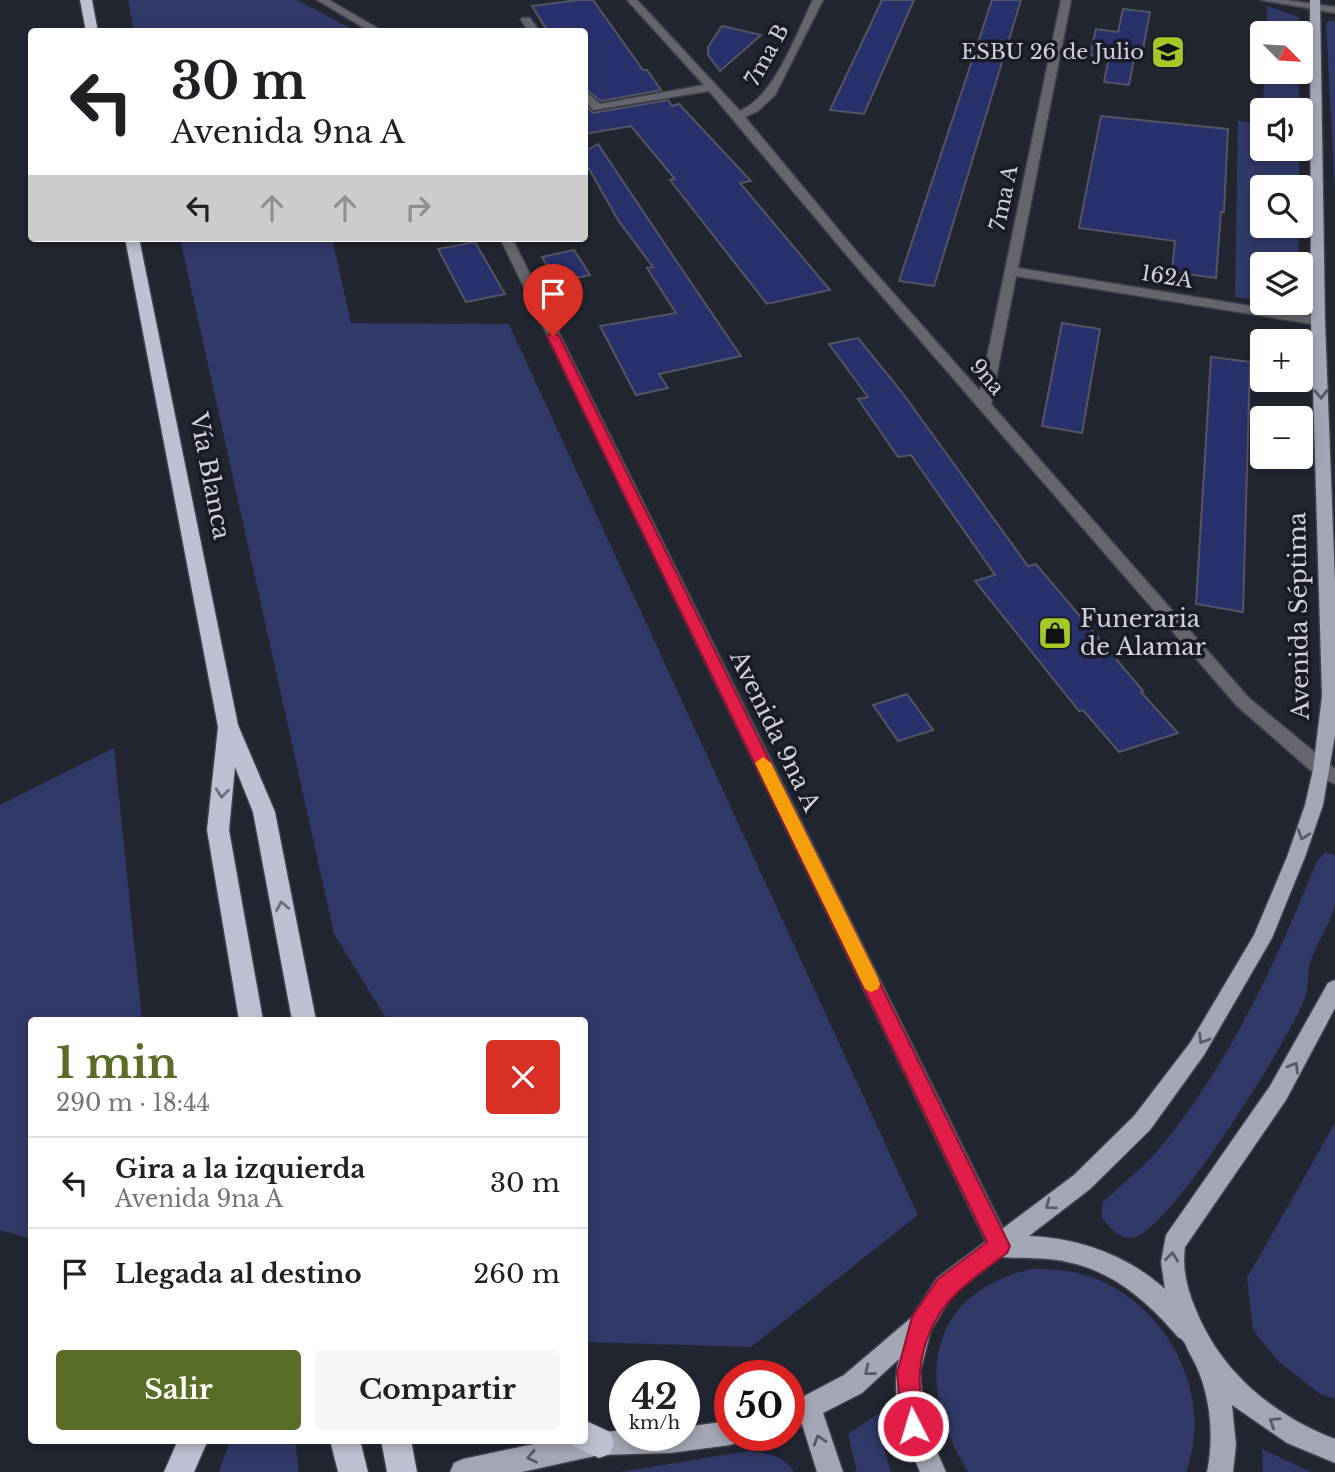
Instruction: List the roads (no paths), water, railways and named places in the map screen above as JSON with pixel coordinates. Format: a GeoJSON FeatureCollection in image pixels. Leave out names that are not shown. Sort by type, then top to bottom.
{"type":"FeatureCollection","features":[{"type":"Feature","properties":{"kind":"highway"},"geometry":{"type":"LineString","coordinates":[[86,0],[91,28]]}},
{"type":"Feature","properties":{"kind":"highway","name":"Vía Blanca"},"geometry":{"type":"LineString","coordinates":[[133,242],[228,725],[264,812],[303,1017]]}},
{"type":"Feature","properties":{"kind":"highway","name":"Vía Blanca"},"geometry":{"type":"LineString","coordinates":[[228,725],[218,830],[250,1017]]}},
{"type":"Feature","properties":{"kind":"highway"},"geometry":{"type":"LineString","coordinates":[[294,973],[316,1017]]}},
{"type":"Feature","properties":{"kind":"highway"},"geometry":{"type":"LineString","coordinates":[[179,1472],[191,1444]]}},
{"type":"Feature","properties":{"kind":"highway"},"geometry":{"type":"LineString","coordinates":[[346,1444],[353,1472]]}},
{"type":"Feature","properties":{"kind":"highway"},"geometry":{"type":"LineString","coordinates":[[397,1444],[402,1472]]}},
{"type":"Feature","properties":{"kind":"main road","name":"Avenida Séptima"},"geometry":{"type":"LineString","coordinates":[[920,1325],[946,1286],[1082,1182],[1133,1131],[1197,1049],[1262,938],[1329,773],[1331,696],[1318,321],[1315,4]]}},
{"type":"Feature","properties":{"kind":"main road"},"geometry":{"type":"LineString","coordinates":[[1220,1472],[1225,1450],[1220,1395],[1177,1293],[1170,1265],[1174,1243],[1278,1093],[1335,989]]}},
{"type":"Feature","properties":{"kind":"main road"},"geometry":{"type":"LineString","coordinates":[[1000,1246],[1074,1252],[1121,1270],[1164,1301],[1233,1388],[1270,1421],[1315,1445],[1335,1451]]}},
{"type":"Feature","properties":{"kind":"main road"},"geometry":{"type":"LineString","coordinates":[[805,1410],[853,1384],[887,1357],[920,1325]]}},
{"type":"Feature","properties":{"kind":"main road"},"geometry":{"type":"LineString","coordinates":[[920,1325],[908,1373],[913,1426],[933,1472]]}},
{"type":"Feature","properties":{"kind":"main road"},"geometry":{"type":"LineString","coordinates":[[805,1424],[830,1472]]}},
{"type":"Feature","properties":{"kind":"main road"},"geometry":{"type":"LineString","coordinates":[[592,1439],[670,1441],[714,1435]]}},
{"type":"Feature","properties":{"kind":"main road"},"geometry":{"type":"LineString","coordinates":[[463,1472],[572,1444]]}},
{"type":"Feature","properties":{"kind":"street"},"geometry":{"type":"LineString","coordinates":[[322,0],[372,28]]}},
{"type":"Feature","properties":{"kind":"street","name":"9na"},"geometry":{"type":"LineString","coordinates":[[632,0],[738,116],[1242,702],[1329,773]]}},
{"type":"Feature","properties":{"kind":"street","name":"7ma B"},"geometry":{"type":"LineString","coordinates":[[738,116],[754,109],[770,95],[818,0]]}},
{"type":"Feature","properties":{"kind":"street","name":"7ma A"},"geometry":{"type":"LineString","coordinates":[[984,405],[1066,0]]}},
{"type":"Feature","properties":{"kind":"street"},"geometry":{"type":"LineString","coordinates":[[1266,0],[1315,4],[1335,10]]}},
{"type":"Feature","properties":{"kind":"street"},"geometry":{"type":"LineString","coordinates":[[526,20],[533,28]]}},
{"type":"Feature","properties":{"kind":"street"},"geometry":{"type":"LineString","coordinates":[[588,98],[597,108],[712,87]]}},
{"type":"Feature","properties":{"kind":"street","name":"Avenida 9na A"},"geometry":{"type":"LineString","coordinates":[[508,242],[1000,1246]]}},
{"type":"Feature","properties":{"kind":"street","name":"162A"},"geometry":{"type":"LineString","coordinates":[[1010,271],[1318,321]]}},
{"type":"Feature","properties":{"kind":"place","name":"ESBU 26 de Julio"},"geometry":{"type":"Point","coordinates":[1168,52]}},
{"type":"Feature","properties":{"kind":"place","name":"Funeraria de Alamar"},"geometry":{"type":"Point","coordinates":[1055,633]}}]}
